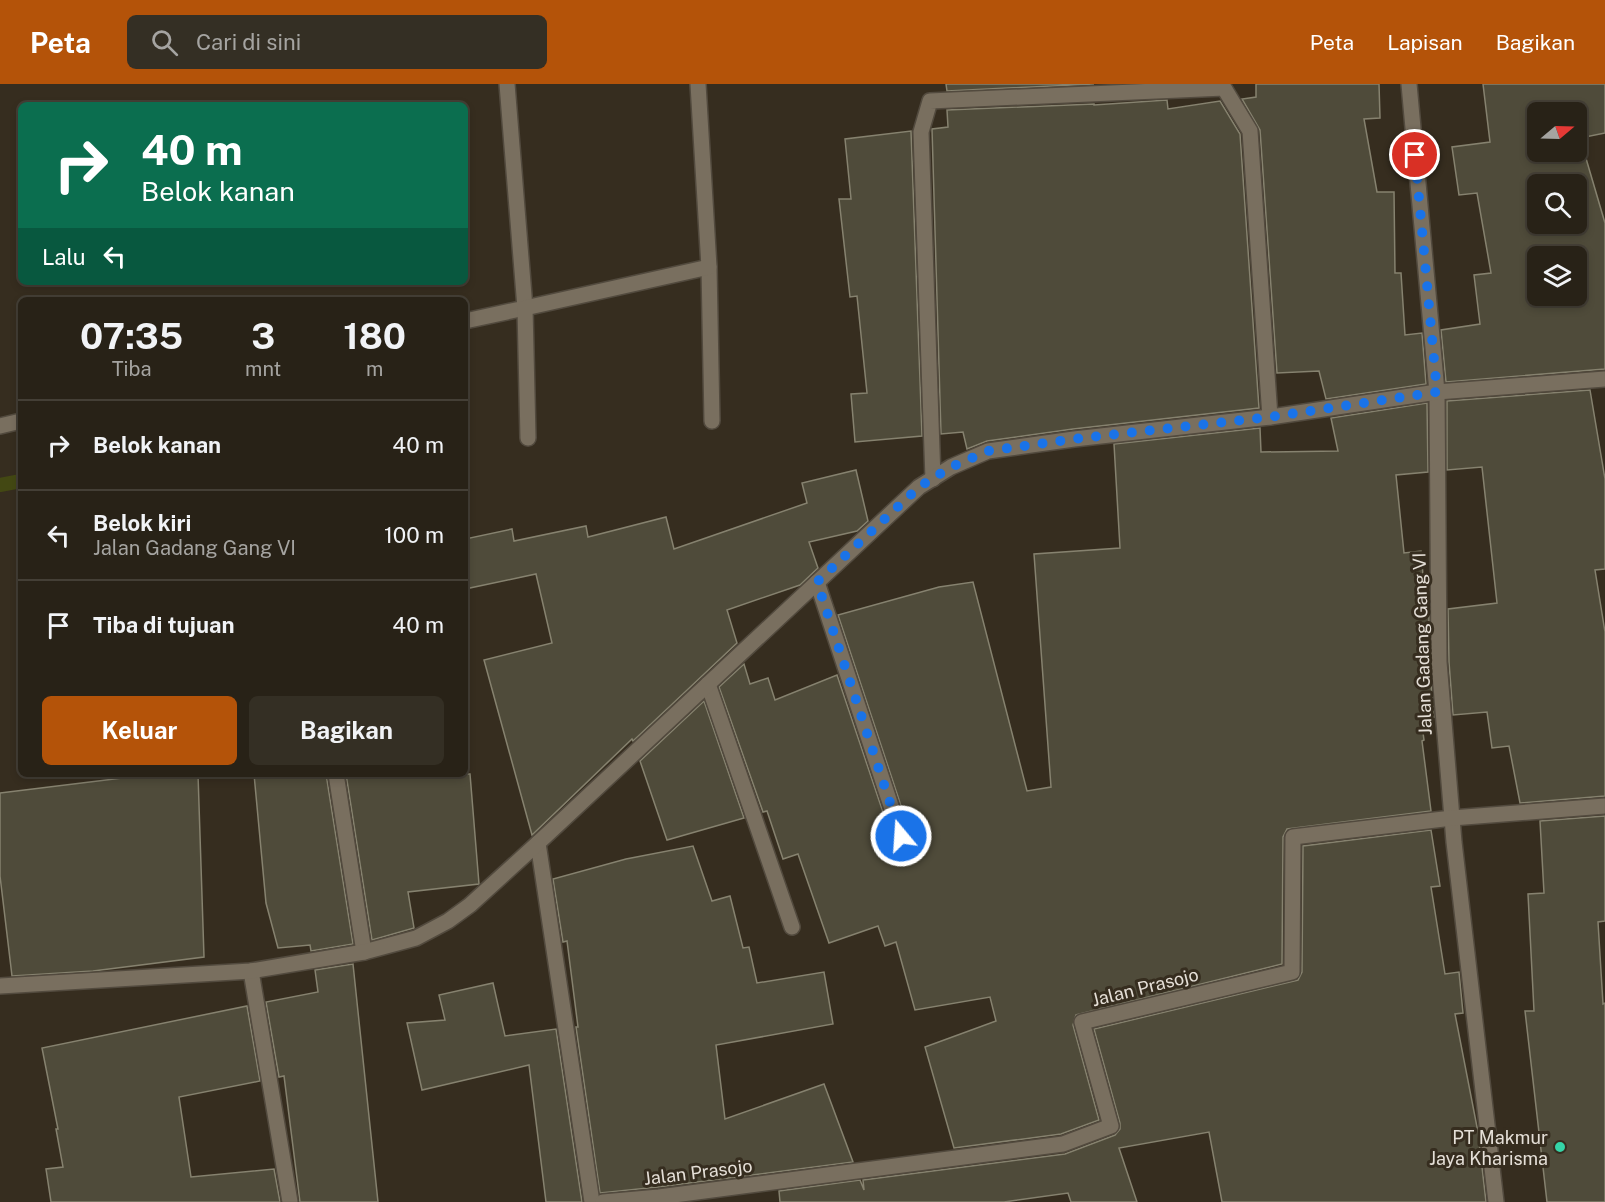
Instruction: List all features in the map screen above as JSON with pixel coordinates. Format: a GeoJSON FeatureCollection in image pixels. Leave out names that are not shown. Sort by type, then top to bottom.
{"type":"FeatureCollection","features":[{"type":"Feature","properties":{"kind":"street"},"geometry":{"type":"LineString","coordinates":[[507,84],[525,308],[528,438]]}},
{"type":"Feature","properties":{"kind":"street"},"geometry":{"type":"LineString","coordinates":[[698,84],[709,267],[712,421]]}},
{"type":"Feature","properties":{"kind":"street","name":"Jalan Gadang Gang VI"},"geometry":{"type":"LineString","coordinates":[[1409,84],[1437,392],[1439,662],[1452,818],[1496,1202]]}},
{"type":"Feature","properties":{"kind":"street"},"geometry":{"type":"LineString","coordinates":[[933,478],[921,132],[930,101],[1224,88],[1250,131],[1270,417]]}},
{"type":"Feature","properties":{"kind":"street"},"geometry":{"type":"LineString","coordinates":[[468,320],[709,267]]}},
{"type":"Feature","properties":{"kind":"street"},"geometry":{"type":"LineString","coordinates":[[0,986],[251,971],[364,952],[416,938],[448,921],[470,905],[538,843],[919,487],[951,467],[988,451],[1270,417],[1437,392],[1605,379]]}},
{"type":"Feature","properties":{"kind":"street"},"geometry":{"type":"LineString","coordinates":[[0,426],[18,423]]}},
{"type":"Feature","properties":{"kind":"street"},"geometry":{"type":"LineString","coordinates":[[817,582],[901,836]]}},
{"type":"Feature","properties":{"kind":"street"},"geometry":{"type":"LineString","coordinates":[[708,684],[792,927]]}},
{"type":"Feature","properties":{"kind":"street"},"geometry":{"type":"LineString","coordinates":[[336,777],[364,952]]}},
{"type":"Feature","properties":{"kind":"street"},"geometry":{"type":"LineString","coordinates":[[1452,818],[1605,807]]}},
{"type":"Feature","properties":{"kind":"street","name":"Jalan Prasojo"},"geometry":{"type":"LineString","coordinates":[[603,1202],[671,1196],[1063,1144],[1111,1126],[1082,1022],[1292,972],[1293,837],[1452,818]]}},
{"type":"Feature","properties":{"kind":"street"},"geometry":{"type":"LineString","coordinates":[[538,843],[592,1202]]}},
{"type":"Feature","properties":{"kind":"street"},"geometry":{"type":"LineString","coordinates":[[251,971],[290,1202]]}},
{"type":"Feature","properties":{"kind":"building"},"geometry":{"type":"Polygon","coordinates":[[[946,84],[1094,84],[947,91],[946,84]]]}},
{"type":"Feature","properties":{"kind":"building"},"geometry":{"type":"Polygon","coordinates":[[[1256,84],[1379,84],[1380,118],[1364,119],[1377,192],[1394,192],[1395,273],[1401,273],[1405,335],[1422,333],[1426,384],[1326,399],[1319,371],[1277,373],[1260,130],[1242,99],[1256,97],[1256,84]]]}},
{"type":"Feature","properties":{"kind":"building"},"geometry":{"type":"Polygon","coordinates":[[[1483,84],[1605,84],[1605,133],[1587,137],[1587,102],[1527,102],[1527,162],[1587,162],[1605,223],[1605,369],[1446,382],[1441,330],[1480,324],[1474,275],[1491,273],[1477,193],[1459,195],[1452,147],[1490,142],[1483,84]]]}},
{"type":"Feature","properties":{"kind":"building"},"geometry":{"type":"Polygon","coordinates":[[[1167,100],[1168,109],[1220,101],[1240,134],[1259,408],[987,441],[967,449],[963,432],[941,434],[932,129],[948,127],[947,110],[1167,100]]]}},
{"type":"Feature","properties":{"kind":"building"},"geometry":{"type":"Polygon","coordinates":[[[911,131],[922,436],[855,442],[851,394],[867,393],[857,296],[850,297],[839,199],[851,199],[845,139],[911,131]]]}},
{"type":"Feature","properties":{"kind":"building"},"geometry":{"type":"Polygon","coordinates":[[[1590,390],[1605,479],[1605,569],[1595,570],[1605,632],[1605,796],[1520,803],[1509,746],[1492,748],[1487,712],[1453,715],[1448,609],[1497,603],[1482,467],[1447,470],[1447,401],[1590,390]]]}},
{"type":"Feature","properties":{"kind":"building"},"geometry":{"type":"Polygon","coordinates":[[[1427,403],[1428,472],[1396,475],[1404,553],[1421,551],[1426,612],[1429,611],[1429,663],[1434,717],[1421,718],[1431,811],[1287,829],[1283,837],[1282,964],[1076,1015],[1073,1025],[1099,1120],[1061,1134],[954,1148],[925,1047],[996,1021],[990,997],[915,1010],[896,942],[885,946],[878,926],[829,943],[798,854],[783,859],[767,811],[763,812],[719,687],[744,664],[750,684],[768,678],[775,700],[837,675],[892,839],[898,845],[905,845],[910,839],[910,833],[838,615],[939,587],[973,582],[1027,791],[1051,787],[1034,554],[1120,548],[1114,444],[1260,428],[1261,452],[1338,451],[1331,418],[1427,403]]]}},
{"type":"Feature","properties":{"kind":"building"},"geometry":{"type":"Polygon","coordinates":[[[856,470],[868,521],[857,531],[809,542],[818,568],[800,585],[727,610],[737,643],[532,835],[484,660],[552,643],[536,574],[468,588],[468,538],[512,529],[514,541],[586,526],[588,537],[666,517],[674,549],[807,503],[802,483],[856,470]]]}},
{"type":"Feature","properties":{"kind":"building"},"geometry":{"type":"Polygon","coordinates":[[[704,701],[744,818],[667,840],[640,761],[704,701]]]}},
{"type":"Feature","properties":{"kind":"building"},"geometry":{"type":"Polygon","coordinates":[[[470,774],[479,884],[408,892],[414,928],[372,940],[346,777],[468,777],[470,774]]]}},
{"type":"Feature","properties":{"kind":"building"},"geometry":{"type":"Polygon","coordinates":[[[131,777],[198,777],[204,957],[93,971],[12,976],[0,876],[0,793],[131,777]]]}},
{"type":"Feature","properties":{"kind":"building"},"geometry":{"type":"Polygon","coordinates":[[[254,777],[326,777],[353,944],[311,951],[310,945],[278,948],[266,903],[254,777]]]}},
{"type":"Feature","properties":{"kind":"building"},"geometry":{"type":"Polygon","coordinates":[[[1605,816],[1605,921],[1598,922],[1603,1004],[1605,1003],[1605,1202],[1547,1202],[1525,1011],[1534,1011],[1528,894],[1544,893],[1540,821],[1605,816]]]}},
{"type":"Feature","properties":{"kind":"building"},"geometry":{"type":"Polygon","coordinates":[[[1431,830],[1440,886],[1431,887],[1445,974],[1459,972],[1463,1013],[1455,1014],[1478,1132],[1486,1202],[1222,1202],[1209,1132],[1119,1148],[1137,1202],[1071,1202],[1068,1193],[1004,1202],[780,1202],[779,1191],[860,1180],[864,1190],[863,1180],[1065,1154],[1115,1135],[1120,1129],[1120,1123],[1094,1029],[1298,980],[1302,972],[1303,846],[1431,830]]]}},
{"type":"Feature","properties":{"kind":"building"},"geometry":{"type":"Polygon","coordinates":[[[693,846],[712,901],[730,896],[743,948],[749,947],[757,983],[824,972],[833,1024],[716,1045],[725,1119],[824,1084],[853,1162],[600,1193],[576,1027],[578,1027],[567,941],[563,942],[553,879],[626,859],[693,846]]]}},
{"type":"Feature","properties":{"kind":"building"},"geometry":{"type":"Polygon","coordinates":[[[353,964],[378,1202],[300,1202],[284,1076],[279,1077],[266,1002],[318,992],[315,970],[353,964]]]}},
{"type":"Feature","properties":{"kind":"building"},"geometry":{"type":"Polygon","coordinates":[[[493,983],[505,1036],[556,1029],[582,1202],[546,1202],[529,1065],[422,1090],[407,1023],[445,1020],[439,995],[493,983]]]}},
{"type":"Feature","properties":{"kind":"building"},"geometry":{"type":"Polygon","coordinates":[[[247,1006],[260,1081],[179,1097],[191,1177],[274,1169],[280,1202],[51,1202],[46,1169],[63,1167],[42,1048],[247,1006]]]}},
{"type":"Feature","properties":{"kind":"waterway"},"geometry":{"type":"LineString","coordinates":[[0,485],[18,482]]}},
{"type":"Feature","properties":{"kind":"place","name":"PT Makmur Jaya Kharisma"},"geometry":{"type":"Point","coordinates":[1560,1147]}},
{"type":"Feature","properties":{"kind":"route"},"geometry":{"type":"LineString","coordinates":[[901,836],[817,582],[919,487],[951,467],[988,451],[1270,417],[1437,392],[1415,155]]}}]}
